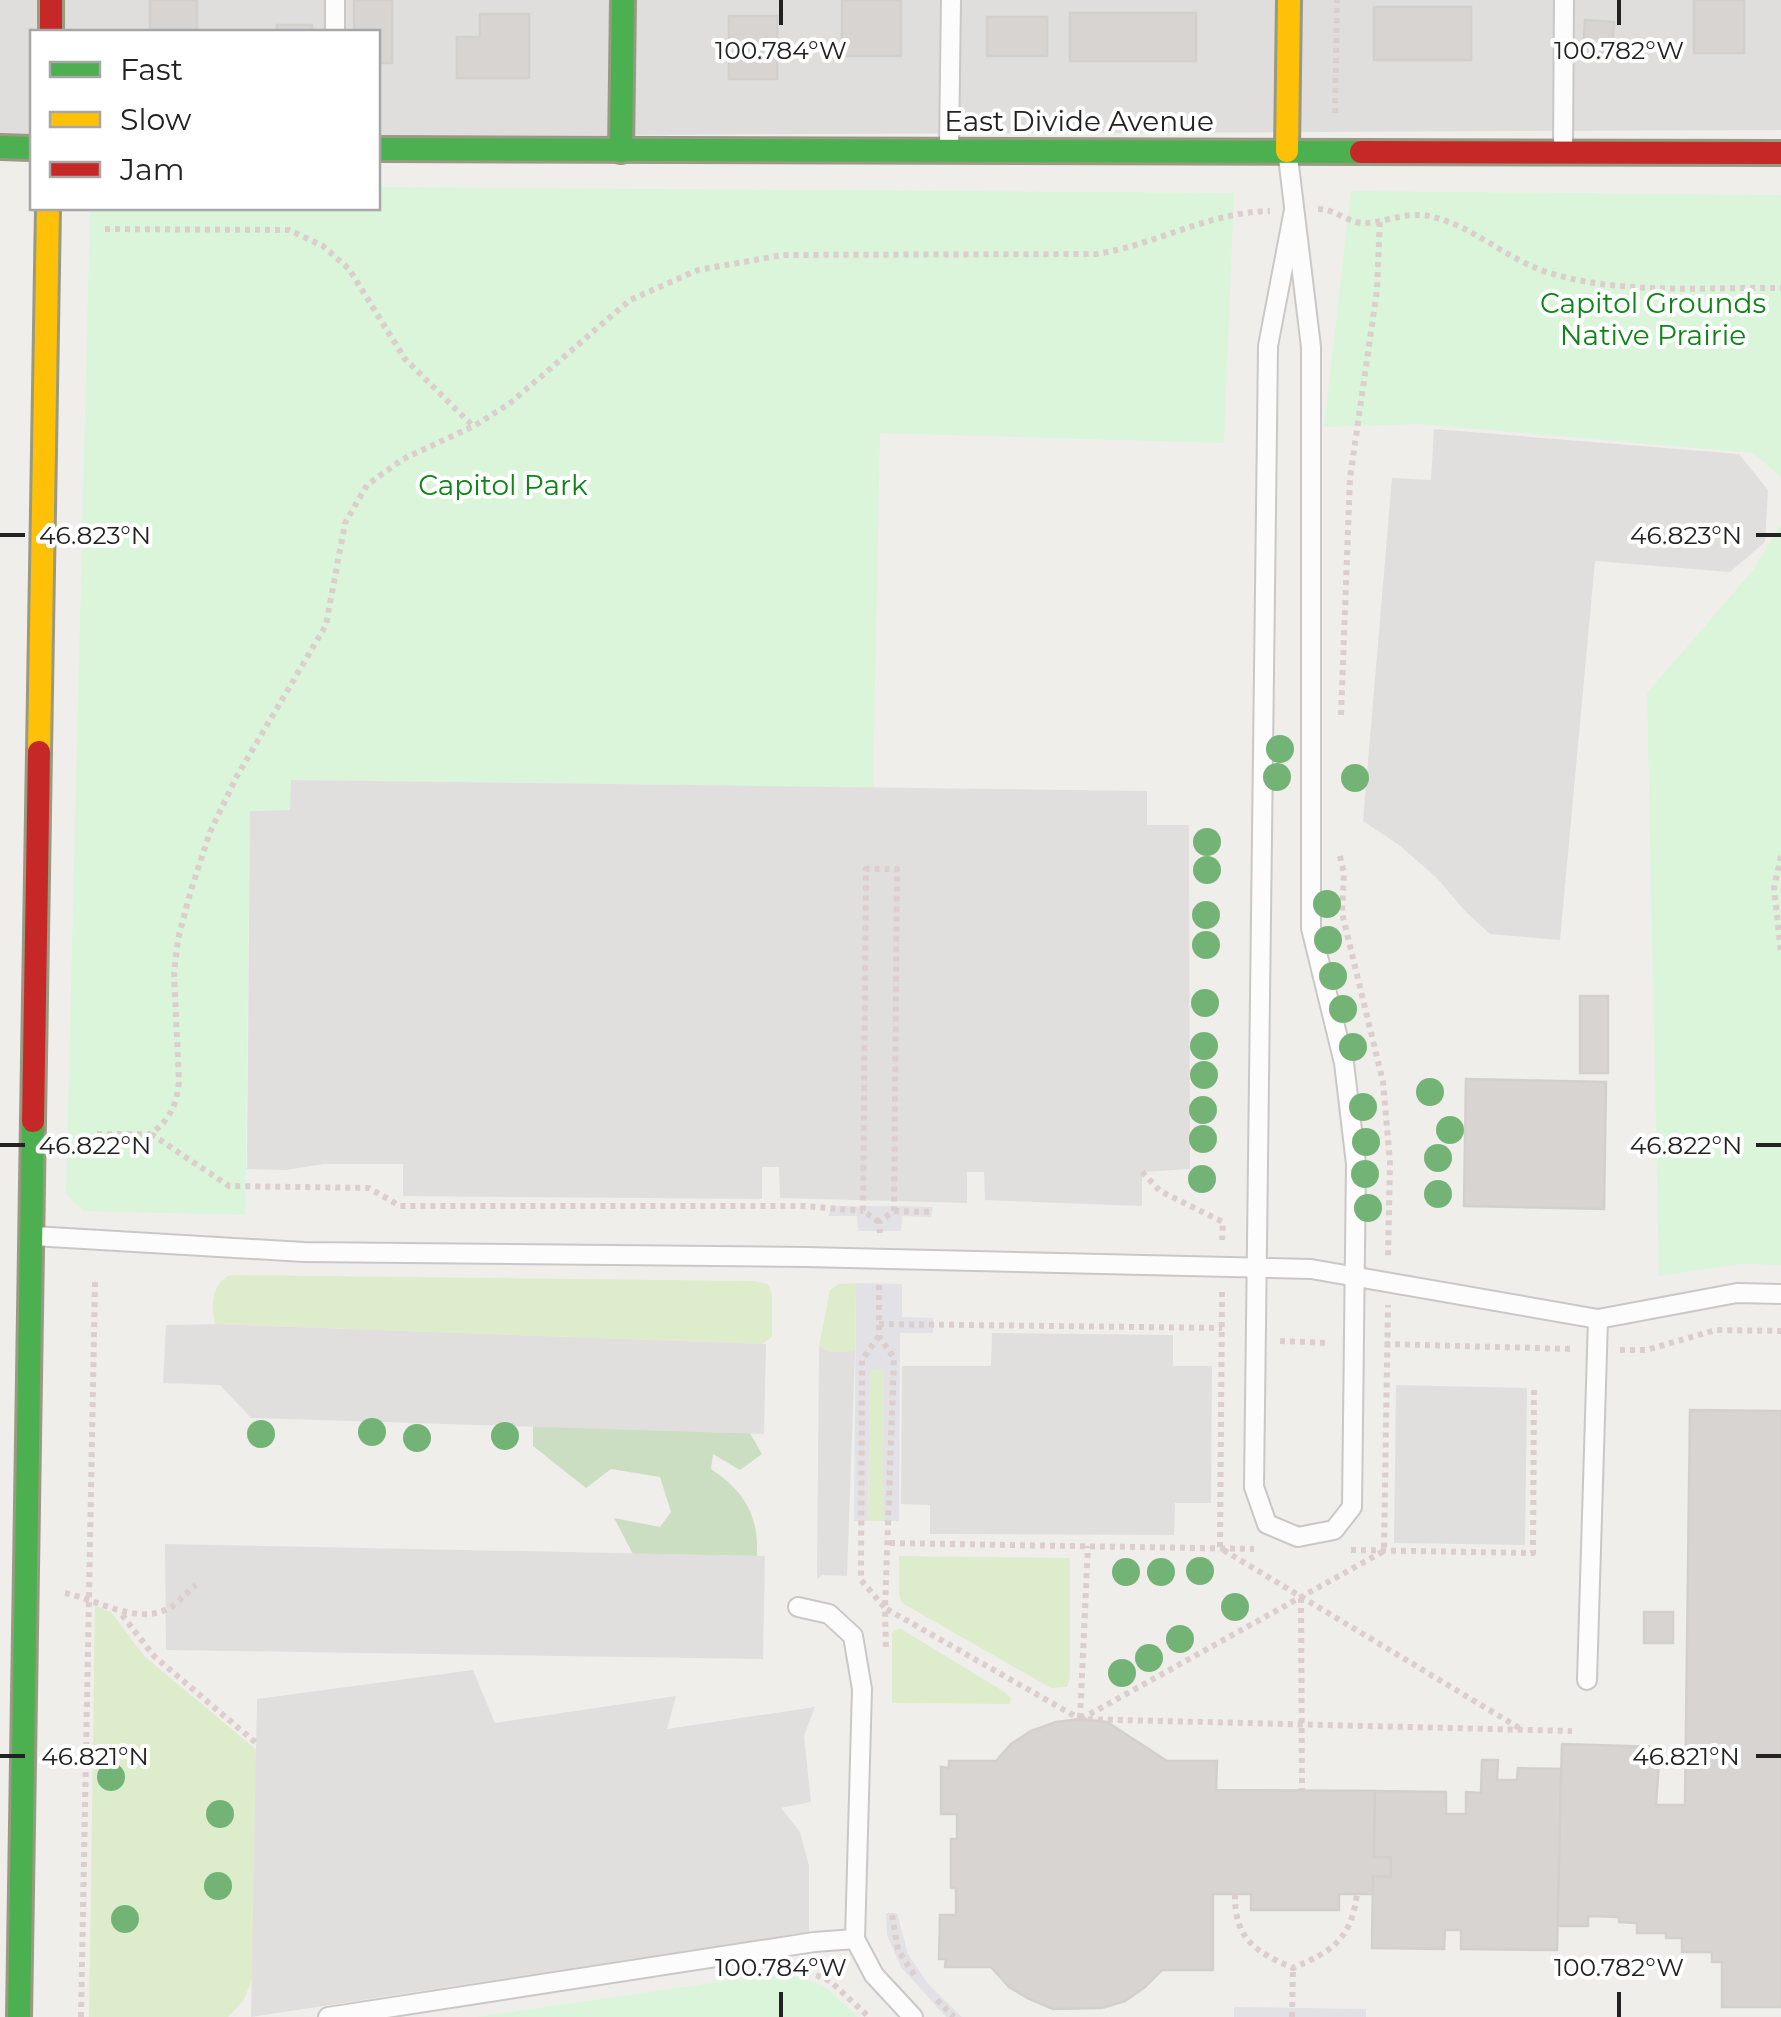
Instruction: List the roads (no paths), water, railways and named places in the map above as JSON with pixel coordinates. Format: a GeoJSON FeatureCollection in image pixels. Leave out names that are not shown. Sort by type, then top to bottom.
{"type":"FeatureCollection","features":[{"type":"Feature","properties":{"kind":"street"},"geometry":{"type":"LineString","coordinates":[[51,30],[52,0]]}},
{"type":"Feature","properties":{"kind":"street"},"geometry":{"type":"LineString","coordinates":[[621,151],[624,0]]}},
{"type":"Feature","properties":{"kind":"street"},"geometry":{"type":"LineString","coordinates":[[1287,151],[1289,0]]}},
{"type":"Feature","properties":{"kind":"street"},"geometry":{"type":"LineString","coordinates":[[0,147],[30,148]]}},
{"type":"Feature","properties":{"kind":"street","name":"East Divide Avenue"},"geometry":{"type":"LineString","coordinates":[[380,149],[1781,152]]}},
{"type":"Feature","properties":{"kind":"street"},"geometry":{"type":"LineString","coordinates":[[19,2017],[48,210]]}},
{"type":"Feature","properties":{"kind":"lane"},"geometry":{"type":"LineString","coordinates":[[335,30],[336,0]]}},
{"type":"Feature","properties":{"kind":"lane"},"geometry":{"type":"LineString","coordinates":[[949,150],[951,0]]}},
{"type":"Feature","properties":{"kind":"lane"},"geometry":{"type":"LineString","coordinates":[[1563,152],[1564,0]]}},
{"type":"Feature","properties":{"kind":"lane"},"geometry":{"type":"LineString","coordinates":[[1287,151],[1312,347],[1310,928],[1344,1063],[1356,1164],[1352,1507],[1334,1530],[1298,1537],[1267,1524],[1254,1487],[1268,346],[1294,210]]}},
{"type":"Feature","properties":{"kind":"lane"},"geometry":{"type":"LineString","coordinates":[[33,1236],[304,1252],[1310,1269],[1598,1319],[1737,1293],[1781,1294]]}},
{"type":"Feature","properties":{"kind":"lane"},"geometry":{"type":"LineString","coordinates":[[1587,1680],[1598,1319]]}},
{"type":"Feature","properties":{"kind":"lane"},"geometry":{"type":"LineString","coordinates":[[798,1607],[829,1614],[854,1636],[862,1689],[855,1939],[874,1975],[913,2017]]}},
{"type":"Feature","properties":{"kind":"lane"},"geometry":{"type":"LineString","coordinates":[[328,2017],[814,1942],[855,1939]]}},
{"type":"Feature","properties":{"kind":"park label","name":"Capitol Grounds Native Prairie"},"geometry":{"type":"Point","coordinates":[1653,319]}},
{"type":"Feature","properties":{"kind":"park label","name":"Capitol Park"},"geometry":{"type":"Point","coordinates":[503,485]}}]}
